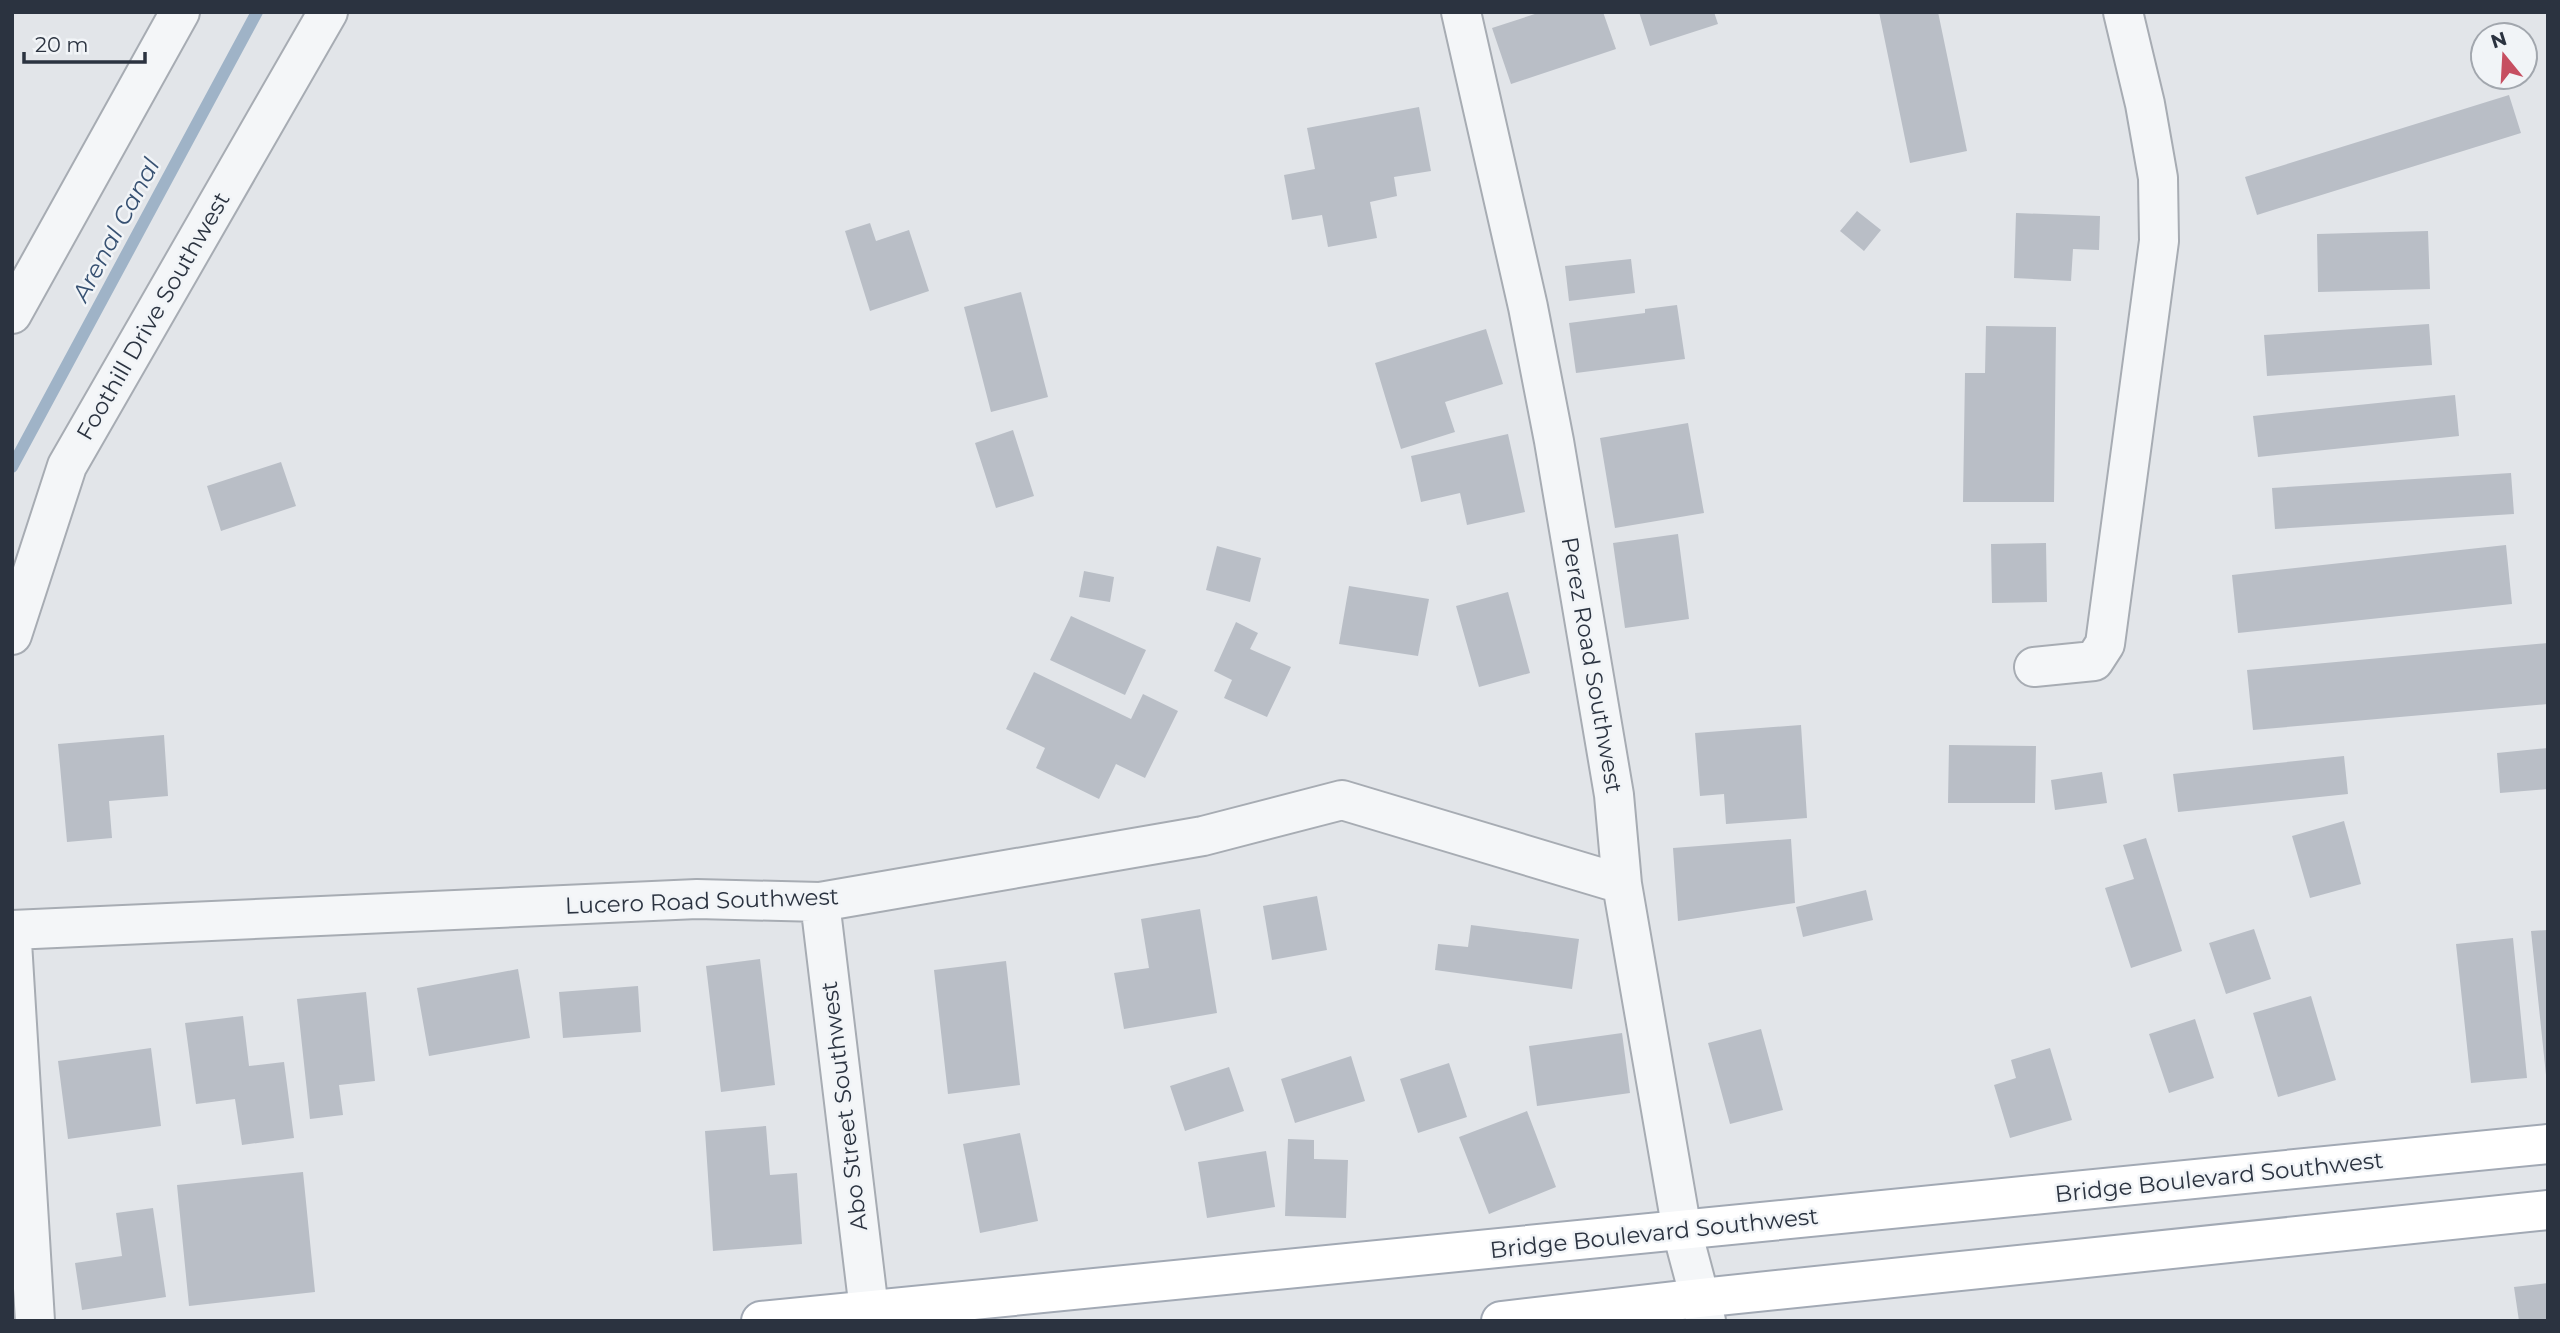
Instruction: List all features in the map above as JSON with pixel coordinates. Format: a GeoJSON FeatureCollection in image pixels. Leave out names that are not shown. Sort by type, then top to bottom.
{"type":"FeatureCollection","features":[{"type":"Feature","properties":{"kind":"main road","name":"Bridge Boulevard Southwest"},"geometry":{"type":"LineString","coordinates":[[761,1321],[2548,1144]]}},
{"type":"Feature","properties":{"kind":"main road"},"geometry":{"type":"LineString","coordinates":[[1501,1321],[1703,1309],[2548,1210]]}},
{"type":"Feature","properties":{"kind":"street"},"geometry":{"type":"LineString","coordinates":[[12,314],[180,12]]}},
{"type":"Feature","properties":{"kind":"street","name":"Foothill Drive Southwest"},"geometry":{"type":"LineString","coordinates":[[12,635],[67,466],[328,12]]}},
{"type":"Feature","properties":{"kind":"street","name":"Perez Road Southwest"},"geometry":{"type":"LineString","coordinates":[[1461,12],[1528,307],[1554,440],[1614,795],[1622,884],[1682,1231],[1703,1309]]}},
{"type":"Feature","properties":{"kind":"street"},"geometry":{"type":"LineString","coordinates":[[2034,667],[2094,661],[2105,643],[2159,241],[2158,178],[2145,104],[2123,12]]}},
{"type":"Feature","properties":{"kind":"street","name":"Lucero Road Southwest"},"geometry":{"type":"LineString","coordinates":[[12,930],[697,899],[820,902],[1203,836],[1342,800],[1622,884]]}},
{"type":"Feature","properties":{"kind":"street","name":"Abo Street Southwest"},"geometry":{"type":"LineString","coordinates":[[820,902],[869,1310]]}},
{"type":"Feature","properties":{"kind":"street"},"geometry":{"type":"LineString","coordinates":[[12,943],[35,1321]]}},
{"type":"Feature","properties":{"kind":"building"},"geometry":{"type":"Polygon","coordinates":[[[1541,12],[1603,12],[1616,49],[1511,84],[1492,28],[1541,12]]]}},
{"type":"Feature","properties":{"kind":"building"},"geometry":{"type":"Polygon","coordinates":[[[1639,12],[1714,12],[1718,24],[1650,46],[1639,12]]]}},
{"type":"Feature","properties":{"kind":"building"},"geometry":{"type":"Polygon","coordinates":[[[1879,12],[1938,12],[1967,151],[1910,163],[1879,12]]]}},
{"type":"Feature","properties":{"kind":"building"},"geometry":{"type":"Polygon","coordinates":[[[2509,95],[2521,133],[2257,215],[2245,177],[2509,95]]]}},
{"type":"Feature","properties":{"kind":"building"},"geometry":{"type":"Polygon","coordinates":[[[1419,107],[1431,171],[1394,177],[1397,196],[1370,202],[1377,238],[1328,247],[1322,215],[1292,220],[1284,175],[1315,169],[1307,128],[1419,107]]]}},
{"type":"Feature","properties":{"kind":"building"},"geometry":{"type":"Polygon","coordinates":[[[1857,211],[1881,230],[1864,251],[1840,231],[1857,211]]]}},
{"type":"Feature","properties":{"kind":"building"},"geometry":{"type":"Polygon","coordinates":[[[2016,213],[2100,216],[2099,250],[2073,249],[2071,281],[2014,278],[2016,213]]]}},
{"type":"Feature","properties":{"kind":"building"},"geometry":{"type":"Polygon","coordinates":[[[870,223],[876,241],[909,230],[929,291],[870,311],[845,231],[870,223]]]}},
{"type":"Feature","properties":{"kind":"building"},"geometry":{"type":"Polygon","coordinates":[[[2428,231],[2430,289],[2318,292],[2317,234],[2428,231]]]}},
{"type":"Feature","properties":{"kind":"building"},"geometry":{"type":"Polygon","coordinates":[[[1631,259],[1635,293],[1569,301],[1565,266],[1631,259]]]}},
{"type":"Feature","properties":{"kind":"building"},"geometry":{"type":"Polygon","coordinates":[[[1021,292],[1048,397],[991,412],[964,307],[1021,292]]]}},
{"type":"Feature","properties":{"kind":"building"},"geometry":{"type":"Polygon","coordinates":[[[1677,305],[1685,359],[1576,373],[1569,323],[1645,313],[1645,309],[1677,305]]]}},
{"type":"Feature","properties":{"kind":"building"},"geometry":{"type":"Polygon","coordinates":[[[2429,324],[2432,365],[2267,376],[2264,335],[2429,324]]]}},
{"type":"Feature","properties":{"kind":"building"},"geometry":{"type":"Polygon","coordinates":[[[1986,326],[2056,327],[2054,502],[1963,502],[1965,373],[1985,373],[1986,326]]]}},
{"type":"Feature","properties":{"kind":"building"},"geometry":{"type":"Polygon","coordinates":[[[1486,329],[1503,384],[1445,402],[1455,432],[1401,449],[1375,363],[1486,329]]]}},
{"type":"Feature","properties":{"kind":"building"},"geometry":{"type":"Polygon","coordinates":[[[2455,395],[2459,436],[2258,457],[2253,416],[2455,395]]]}},
{"type":"Feature","properties":{"kind":"building"},"geometry":{"type":"Polygon","coordinates":[[[1688,423],[1704,513],[1615,528],[1600,438],[1688,423]]]}},
{"type":"Feature","properties":{"kind":"building"},"geometry":{"type":"Polygon","coordinates":[[[1013,430],[1034,496],[996,508],[975,443],[1013,430]]]}},
{"type":"Feature","properties":{"kind":"building"},"geometry":{"type":"Polygon","coordinates":[[[1508,434],[1525,512],[1467,525],[1460,493],[1421,502],[1411,456],[1508,434]]]}},
{"type":"Feature","properties":{"kind":"building"},"geometry":{"type":"Polygon","coordinates":[[[281,462],[296,506],[221,531],[207,486],[281,462]]]}},
{"type":"Feature","properties":{"kind":"building"},"geometry":{"type":"Polygon","coordinates":[[[2511,473],[2514,514],[2275,529],[2272,488],[2511,473]]]}},
{"type":"Feature","properties":{"kind":"building"},"geometry":{"type":"Polygon","coordinates":[[[1678,534],[1689,619],[1625,628],[1613,543],[1678,534]]]}},
{"type":"Feature","properties":{"kind":"building"},"geometry":{"type":"Polygon","coordinates":[[[2046,543],[2047,602],[1992,603],[1991,544],[2046,543]]]}},
{"type":"Feature","properties":{"kind":"building"},"geometry":{"type":"Polygon","coordinates":[[[2506,545],[2512,604],[2238,633],[2232,575],[2506,545]]]}},
{"type":"Feature","properties":{"kind":"building"},"geometry":{"type":"Polygon","coordinates":[[[1217,546],[1261,558],[1250,602],[1206,590],[1217,546]]]}},
{"type":"Feature","properties":{"kind":"building"},"geometry":{"type":"Polygon","coordinates":[[[1084,571],[1114,577],[1110,602],[1079,597],[1084,571]]]}},
{"type":"Feature","properties":{"kind":"building"},"geometry":{"type":"Polygon","coordinates":[[[1349,586],[1429,599],[1418,656],[1339,644],[1349,586]]]}},
{"type":"Feature","properties":{"kind":"building"},"geometry":{"type":"Polygon","coordinates":[[[1508,592],[1530,673],[1479,687],[1456,606],[1508,592]]]}},
{"type":"Feature","properties":{"kind":"building"},"geometry":{"type":"Polygon","coordinates":[[[1071,616],[1146,650],[1125,695],[1050,660],[1071,616]]]}},
{"type":"Feature","properties":{"kind":"building"},"geometry":{"type":"Polygon","coordinates":[[[1236,622],[1258,633],[1250,649],[1291,667],[1267,717],[1224,698],[1232,680],[1214,671],[1236,622]]]}},
{"type":"Feature","properties":{"kind":"building"},"geometry":{"type":"Polygon","coordinates":[[[2548,643],[2548,704],[2253,730],[2247,670],[2548,643]]]}},
{"type":"Feature","properties":{"kind":"building"},"geometry":{"type":"Polygon","coordinates":[[[1034,672],[1131,719],[1143,694],[1178,711],[1145,778],[1116,764],[1099,799],[1036,768],[1045,748],[1006,729],[1034,672]]]}},
{"type":"Feature","properties":{"kind":"building"},"geometry":{"type":"Polygon","coordinates":[[[1801,725],[1807,818],[1726,824],[1724,794],[1700,796],[1695,733],[1801,725]]]}},
{"type":"Feature","properties":{"kind":"building"},"geometry":{"type":"Polygon","coordinates":[[[164,735],[168,796],[109,801],[112,838],[67,842],[58,744],[164,735]]]}},
{"type":"Feature","properties":{"kind":"building"},"geometry":{"type":"Polygon","coordinates":[[[1949,745],[2036,746],[2035,803],[1948,803],[1949,745]]]}},
{"type":"Feature","properties":{"kind":"building"},"geometry":{"type":"Polygon","coordinates":[[[2548,748],[2548,789],[2500,793],[2497,753],[2548,748]]]}},
{"type":"Feature","properties":{"kind":"building"},"geometry":{"type":"Polygon","coordinates":[[[2344,756],[2348,794],[2178,812],[2173,774],[2344,756]]]}},
{"type":"Feature","properties":{"kind":"building"},"geometry":{"type":"Polygon","coordinates":[[[2102,772],[2107,803],[2055,810],[2051,780],[2102,772]]]}},
{"type":"Feature","properties":{"kind":"building"},"geometry":{"type":"Polygon","coordinates":[[[2344,821],[2361,884],[2310,898],[2292,836],[2344,821]]]}},
{"type":"Feature","properties":{"kind":"building"},"geometry":{"type":"Polygon","coordinates":[[[2146,838],[2182,951],[2131,968],[2105,888],[2134,879],[2123,845],[2146,838]]]}},
{"type":"Feature","properties":{"kind":"building"},"geometry":{"type":"Polygon","coordinates":[[[1791,839],[1795,903],[1678,921],[1673,848],[1791,839]]]}},
{"type":"Feature","properties":{"kind":"building"},"geometry":{"type":"Polygon","coordinates":[[[1866,890],[1873,920],[1803,937],[1796,907],[1866,890]]]}},
{"type":"Feature","properties":{"kind":"building"},"geometry":{"type":"Polygon","coordinates":[[[1317,896],[1327,950],[1272,960],[1263,906],[1317,896]]]}},
{"type":"Feature","properties":{"kind":"building"},"geometry":{"type":"Polygon","coordinates":[[[1200,909],[1217,1013],[1124,1029],[1114,973],[1149,968],[1141,919],[1200,909]]]}},
{"type":"Feature","properties":{"kind":"building"},"geometry":{"type":"Polygon","coordinates":[[[1471,925],[1579,939],[1572,989],[1435,970],[1438,944],[1468,947],[1471,925]]]}},
{"type":"Feature","properties":{"kind":"building"},"geometry":{"type":"Polygon","coordinates":[[[2254,929],[2271,979],[2226,994],[2209,943],[2254,929]]]}},
{"type":"Feature","properties":{"kind":"building"},"geometry":{"type":"Polygon","coordinates":[[[2548,930],[2548,1075],[2546,1075],[2531,931],[2548,930]]]}},
{"type":"Feature","properties":{"kind":"building"},"geometry":{"type":"Polygon","coordinates":[[[2513,938],[2527,1078],[2471,1083],[2456,944],[2513,938]]]}},
{"type":"Feature","properties":{"kind":"building"},"geometry":{"type":"Polygon","coordinates":[[[760,959],[775,1085],[721,1092],[706,966],[760,959]]]}},
{"type":"Feature","properties":{"kind":"building"},"geometry":{"type":"Polygon","coordinates":[[[1006,961],[1020,1085],[948,1094],[934,970],[1006,961]]]}},
{"type":"Feature","properties":{"kind":"building"},"geometry":{"type":"Polygon","coordinates":[[[518,969],[530,1038],[429,1056],[417,988],[518,969]]]}},
{"type":"Feature","properties":{"kind":"building"},"geometry":{"type":"Polygon","coordinates":[[[638,986],[641,1032],[563,1038],[559,992],[638,986]]]}},
{"type":"Feature","properties":{"kind":"building"},"geometry":{"type":"Polygon","coordinates":[[[366,992],[375,1081],[339,1085],[343,1115],[310,1119],[297,999],[366,992]]]}},
{"type":"Feature","properties":{"kind":"building"},"geometry":{"type":"Polygon","coordinates":[[[2311,996],[2336,1080],[2278,1097],[2253,1013],[2311,996]]]}},
{"type":"Feature","properties":{"kind":"building"},"geometry":{"type":"Polygon","coordinates":[[[243,1016],[249,1066],[284,1062],[294,1138],[242,1145],[235,1099],[196,1104],[185,1023],[243,1016]]]}},
{"type":"Feature","properties":{"kind":"building"},"geometry":{"type":"Polygon","coordinates":[[[2195,1019],[2214,1078],[2169,1093],[2149,1034],[2195,1019]]]}},
{"type":"Feature","properties":{"kind":"building"},"geometry":{"type":"Polygon","coordinates":[[[1761,1029],[1783,1110],[1730,1124],[1708,1043],[1761,1029]]]}},
{"type":"Feature","properties":{"kind":"building"},"geometry":{"type":"Polygon","coordinates":[[[1622,1033],[1630,1093],[1537,1106],[1529,1046],[1622,1033]]]}},
{"type":"Feature","properties":{"kind":"building"},"geometry":{"type":"Polygon","coordinates":[[[151,1048],[161,1126],[68,1139],[58,1061],[151,1048]]]}},
{"type":"Feature","properties":{"kind":"building"},"geometry":{"type":"Polygon","coordinates":[[[2050,1048],[2072,1120],[2010,1138],[1994,1085],[2016,1078],[2011,1060],[2050,1048]]]}},
{"type":"Feature","properties":{"kind":"building"},"geometry":{"type":"Polygon","coordinates":[[[1351,1056],[1365,1101],[1295,1123],[1281,1079],[1351,1056]]]}},
{"type":"Feature","properties":{"kind":"building"},"geometry":{"type":"Polygon","coordinates":[[[1449,1063],[1467,1117],[1418,1133],[1400,1079],[1449,1063]]]}},
{"type":"Feature","properties":{"kind":"building"},"geometry":{"type":"Polygon","coordinates":[[[1229,1067],[1244,1111],[1185,1131],[1170,1086],[1229,1067]]]}},
{"type":"Feature","properties":{"kind":"building"},"geometry":{"type":"Polygon","coordinates":[[[1527,1111],[1556,1187],[1489,1214],[1459,1137],[1527,1111]]]}},
{"type":"Feature","properties":{"kind":"building"},"geometry":{"type":"Polygon","coordinates":[[[766,1126],[770,1175],[797,1173],[802,1244],[713,1251],[705,1131],[766,1126]]]}},
{"type":"Feature","properties":{"kind":"building"},"geometry":{"type":"Polygon","coordinates":[[[1020,1133],[1038,1221],[980,1233],[963,1144],[1020,1133]]]}},
{"type":"Feature","properties":{"kind":"building"},"geometry":{"type":"Polygon","coordinates":[[[1288,1139],[1314,1140],[1314,1159],[1348,1160],[1346,1218],[1285,1216],[1288,1139]]]}},
{"type":"Feature","properties":{"kind":"building"},"geometry":{"type":"Polygon","coordinates":[[[1266,1151],[1275,1207],[1207,1218],[1198,1162],[1266,1151]]]}},
{"type":"Feature","properties":{"kind":"building"},"geometry":{"type":"Polygon","coordinates":[[[303,1172],[315,1292],[189,1306],[177,1185],[303,1172]]]}},
{"type":"Feature","properties":{"kind":"building"},"geometry":{"type":"Polygon","coordinates":[[[153,1208],[166,1297],[82,1310],[75,1263],[122,1256],[116,1213],[153,1208]]]}},
{"type":"Feature","properties":{"kind":"building"},"geometry":{"type":"Polygon","coordinates":[[[2548,1283],[2548,1321],[2519,1321],[2514,1287],[2548,1283]]]}},
{"type":"Feature","properties":{"kind":"waterway","name":"Arenal Canal"},"geometry":{"type":"LineString","coordinates":[[12,467],[257,12]]}}]}
